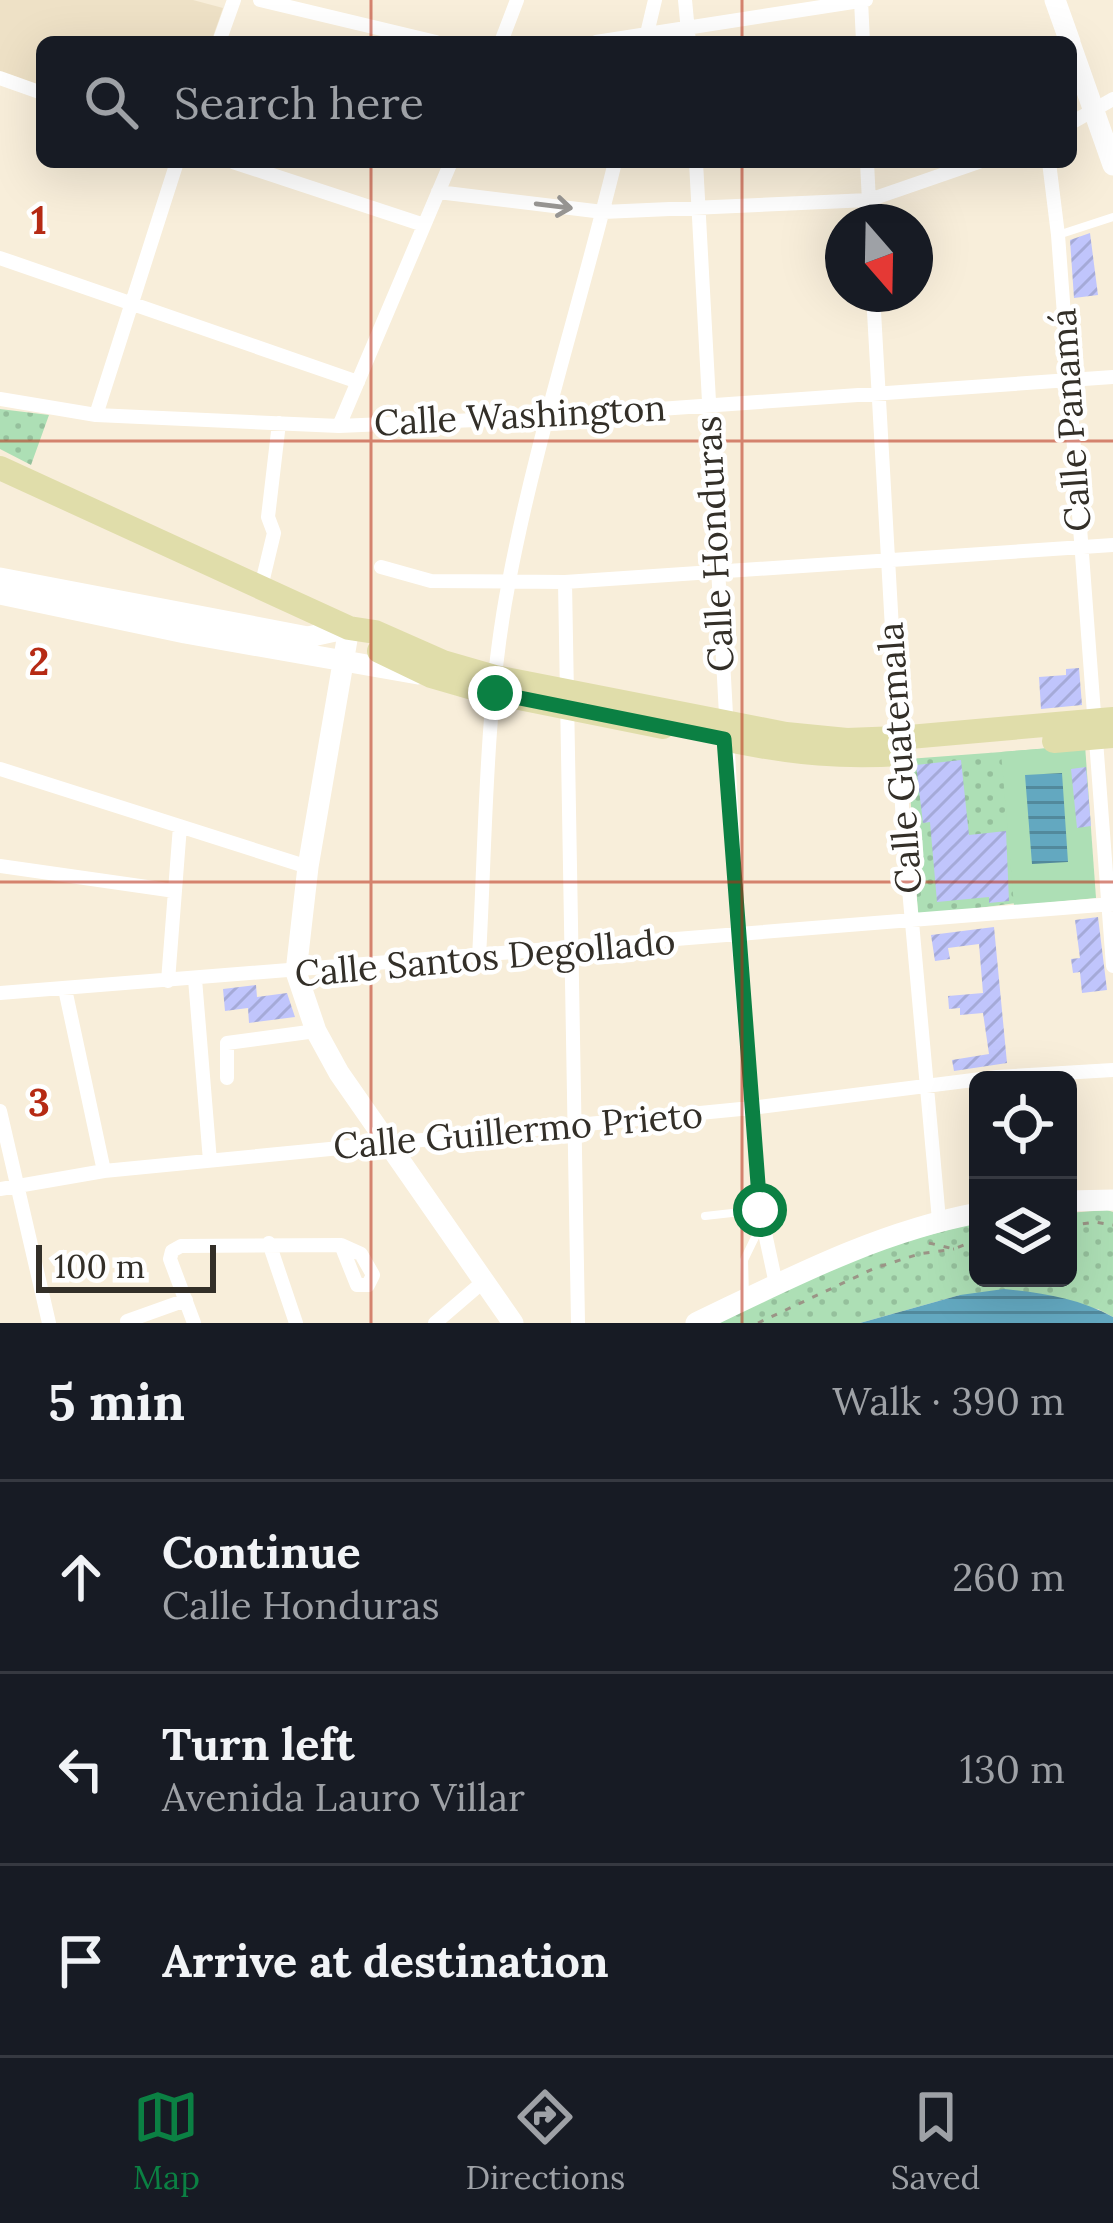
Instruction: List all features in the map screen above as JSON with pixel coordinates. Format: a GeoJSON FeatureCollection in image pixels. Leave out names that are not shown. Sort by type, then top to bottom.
{"type":"FeatureCollection","features":[{"type":"Feature","properties":{"kind":"main road"},"geometry":{"type":"LineString","coordinates":[[0,468],[349,628],[375,632],[495,685]]}},
{"type":"Feature","properties":{"kind":"main road"},"geometry":{"type":"LineString","coordinates":[[349,628],[368,646],[431,676],[724,731],[795,754],[848,758],[898,746],[1103,729]]}},
{"type":"Feature","properties":{"kind":"street"},"geometry":{"type":"LineString","coordinates":[[221,36],[234,0]]}},
{"type":"Feature","properties":{"kind":"street"},"geometry":{"type":"LineString","coordinates":[[260,0],[411,36]]}},
{"type":"Feature","properties":{"kind":"street"},"geometry":{"type":"LineString","coordinates":[[503,36],[517,0]]}},
{"type":"Feature","properties":{"kind":"street"},"geometry":{"type":"LineString","coordinates":[[646,36],[655,0]]}},
{"type":"Feature","properties":{"kind":"street"},"geometry":{"type":"LineString","coordinates":[[685,0],[688,36],[863,0],[863,36]]}},
{"type":"Feature","properties":{"kind":"street"},"geometry":{"type":"LineString","coordinates":[[1055,0],[1066,36]]}},
{"type":"Feature","properties":{"kind":"street"},"geometry":{"type":"LineString","coordinates":[[1077,63],[1103,105],[1113,165]]}},
{"type":"Feature","properties":{"kind":"street"},"geometry":{"type":"LineString","coordinates":[[0,78],[36,92]]}},
{"type":"Feature","properties":{"kind":"street"},"geometry":{"type":"LineString","coordinates":[[96,415],[175,168]]}},
{"type":"Feature","properties":{"kind":"street"},"geometry":{"type":"LineString","coordinates":[[251,168],[424,225]]}},
{"type":"Feature","properties":{"kind":"street"},"geometry":{"type":"LineString","coordinates":[[339,426],[448,168]]}},
{"type":"Feature","properties":{"kind":"street"},"geometry":{"type":"LineString","coordinates":[[479,957],[495,685],[508,583],[546,417],[614,168]]}},
{"type":"Feature","properties":{"kind":"street","name":"Calle Honduras"},"geometry":{"type":"LineString","coordinates":[[695,168],[738,936],[761,1217],[776,1284]]}},
{"type":"Feature","properties":{"kind":"street"},"geometry":{"type":"LineString","coordinates":[[867,168],[869,204]]}},
{"type":"Feature","properties":{"kind":"street"},"geometry":{"type":"LineString","coordinates":[[438,193],[603,212],[869,200],[962,168]]}},
{"type":"Feature","properties":{"kind":"street","name":"Calle Panamá"},"geometry":{"type":"LineString","coordinates":[[1050,168],[1079,549],[1103,729],[1113,966]]}},
{"type":"Feature","properties":{"kind":"street"},"geometry":{"type":"LineString","coordinates":[[0,259],[358,382]]}},
{"type":"Feature","properties":{"kind":"street","name":"Calle Guatemala"},"geometry":{"type":"LineString","coordinates":[[874,312],[910,920],[939,1220]]}},
{"type":"Feature","properties":{"kind":"street","name":"Calle Washington"},"geometry":{"type":"LineString","coordinates":[[0,399],[96,415],[339,426],[546,417],[1113,377]]}},
{"type":"Feature","properties":{"kind":"street"},"geometry":{"type":"LineString","coordinates":[[261,587],[274,533],[268,517],[279,424]]}},
{"type":"Feature","properties":{"kind":"street"},"geometry":{"type":"LineString","coordinates":[[381,567],[415,579],[565,582],[1113,545]]}},
{"type":"Feature","properties":{"kind":"street"},"geometry":{"type":"LineString","coordinates":[[0,578],[342,662],[431,676]]}},
{"type":"Feature","properties":{"kind":"street"},"geometry":{"type":"LineString","coordinates":[[565,582],[578,1323]]}},
{"type":"Feature","properties":{"kind":"street"},"geometry":{"type":"LineString","coordinates":[[0,593],[308,637],[349,628],[308,867],[296,972],[316,1031],[339,1072],[511,1322]]}},
{"type":"Feature","properties":{"kind":"street"},"geometry":{"type":"LineString","coordinates":[[0,770],[308,867]]}},
{"type":"Feature","properties":{"kind":"street"},"geometry":{"type":"LineString","coordinates":[[169,981],[180,826]]}},
{"type":"Feature","properties":{"kind":"street"},"geometry":{"type":"LineString","coordinates":[[0,866],[175,891]]}},
{"type":"Feature","properties":{"kind":"street","name":"Calle Santos Degollado"},"geometry":{"type":"LineString","coordinates":[[0,993],[1110,905]]}},
{"type":"Feature","properties":{"kind":"street"},"geometry":{"type":"LineString","coordinates":[[195,979],[210,1161]]}},
{"type":"Feature","properties":{"kind":"street"},"geometry":{"type":"LineString","coordinates":[[65,989],[104,1171]]}},
{"type":"Feature","properties":{"kind":"street"},"geometry":{"type":"LineString","coordinates":[[227,1078],[227,1043],[316,1031]]}},
{"type":"Feature","properties":{"kind":"street","name":"Calle Guillermo Prieto"},"geometry":{"type":"LineString","coordinates":[[0,1189],[104,1171],[752,1108],[997,1077],[1113,1070]]}},
{"type":"Feature","properties":{"kind":"street"},"geometry":{"type":"LineString","coordinates":[[0,1111],[49,1323]]}},
{"type":"Feature","properties":{"kind":"street"},"geometry":{"type":"LineString","coordinates":[[1077,1201],[1113,1200]]}},
{"type":"Feature","properties":{"kind":"street"},"geometry":{"type":"LineString","coordinates":[[696,1323],[895,1234],[969,1215]]}},
{"type":"Feature","properties":{"kind":"street"},"geometry":{"type":"LineString","coordinates":[[269,1243],[296,1323]]}},
{"type":"Feature","properties":{"kind":"street"},"geometry":{"type":"LineString","coordinates":[[194,1323],[170,1259],[172,1251],[181,1246],[341,1246]]}},
{"type":"Feature","properties":{"kind":"street"},"geometry":{"type":"LineString","coordinates":[[435,1323],[484,1281]]}},
{"type":"Feature","properties":{"kind":"street"},"geometry":{"type":"LineString","coordinates":[[127,1321],[186,1300]]}},
{"type":"Feature","properties":{"kind":"lane"},"geometry":{"type":"LineString","coordinates":[[1058,235],[1113,217]]}},
{"type":"Feature","properties":{"kind":"lane"},"geometry":{"type":"LineString","coordinates":[[705,1216],[761,1217],[744,1260],[745,1299]]}},
{"type":"Feature","properties":{"kind":"path"},"geometry":{"type":"LineString","coordinates":[[1077,1225],[1113,1226]]}},
{"type":"Feature","properties":{"kind":"path"},"geometry":{"type":"LineString","coordinates":[[895,1234],[954,1250]]}},
{"type":"Feature","properties":{"kind":"path"},"geometry":{"type":"LineString","coordinates":[[758,1323],[875,1268],[969,1243]]}},
{"type":"Feature","properties":{"kind":"shaded area"},"geometry":{"type":"Polygon","coordinates":[[[0,0],[193,0],[223,8],[213,36],[36,36],[36,91],[0,81],[0,0]]]}},
{"type":"Feature","properties":{"kind":"green space"},"geometry":{"type":"Polygon","coordinates":[[[0,409],[49,415],[31,465],[0,449],[0,409]]]}},
{"type":"Feature","properties":{"kind":"green space"},"geometry":{"type":"Polygon","coordinates":[[[1085,745],[1096,898],[1014,906],[1001,752],[1085,745]]]}},
{"type":"Feature","properties":{"kind":"green space"},"geometry":{"type":"Polygon","coordinates":[[[1080,746],[1090,893],[918,916],[908,759],[1080,746]]]}},
{"type":"Feature","properties":{"kind":"green space"},"geometry":{"type":"Polygon","coordinates":[[[1077,1212],[1113,1212],[1113,1317],[1098,1309],[960,1295],[860,1323],[716,1323],[857,1254],[969,1224],[969,1287],[1077,1287],[1077,1212]]]}},
{"type":"Feature","properties":{"kind":"water"},"geometry":{"type":"Polygon","coordinates":[[[1062,773],[1068,862],[1032,864],[1025,775],[1062,773]]]}},
{"type":"Feature","properties":{"kind":"water"},"geometry":{"type":"Polygon","coordinates":[[[1004,1289],[1073,1301],[1113,1317],[1113,1323],[860,1323],[960,1295],[1004,1289]]]}},
{"type":"Feature","properties":{"kind":"building"},"geometry":{"type":"Polygon","coordinates":[[[1090,233],[1098,295],[1074,298],[1070,240],[1090,233]]]}},
{"type":"Feature","properties":{"kind":"building"},"geometry":{"type":"Polygon","coordinates":[[[1079,668],[1082,705],[1041,709],[1039,677],[1066,675],[1066,669],[1079,668]]]}},
{"type":"Feature","properties":{"kind":"building"},"geometry":{"type":"Polygon","coordinates":[[[961,760],[969,835],[1006,831],[1009,901],[989,903],[989,897],[937,902],[930,822],[923,823],[916,765],[961,760]]]}},
{"type":"Feature","properties":{"kind":"building"},"geometry":{"type":"Polygon","coordinates":[[[1086,767],[1091,826],[1077,828],[1071,769],[1086,767]]]}},
{"type":"Feature","properties":{"kind":"building"},"geometry":{"type":"Polygon","coordinates":[[[1098,917],[1107,990],[1082,993],[1080,972],[1073,973],[1071,959],[1080,958],[1075,920],[1098,917]]]}},
{"type":"Feature","properties":{"kind":"building"},"geometry":{"type":"Polygon","coordinates":[[[994,927],[1007,1063],[954,1071],[952,1060],[989,1054],[983,1013],[960,1015],[960,1008],[949,1009],[948,996],[983,993],[979,944],[948,948],[950,959],[935,961],[931,935],[994,927]]]}},
{"type":"Feature","properties":{"kind":"building"},"geometry":{"type":"Polygon","coordinates":[[[256,985],[257,997],[287,993],[295,1017],[249,1023],[248,1008],[225,1011],[223,989],[256,985]]]}},
{"type":"Feature","properties":{"kind":"route"},"geometry":{"type":"LineString","coordinates":[[495,693],[724,739],[760,1210]]}}]}
